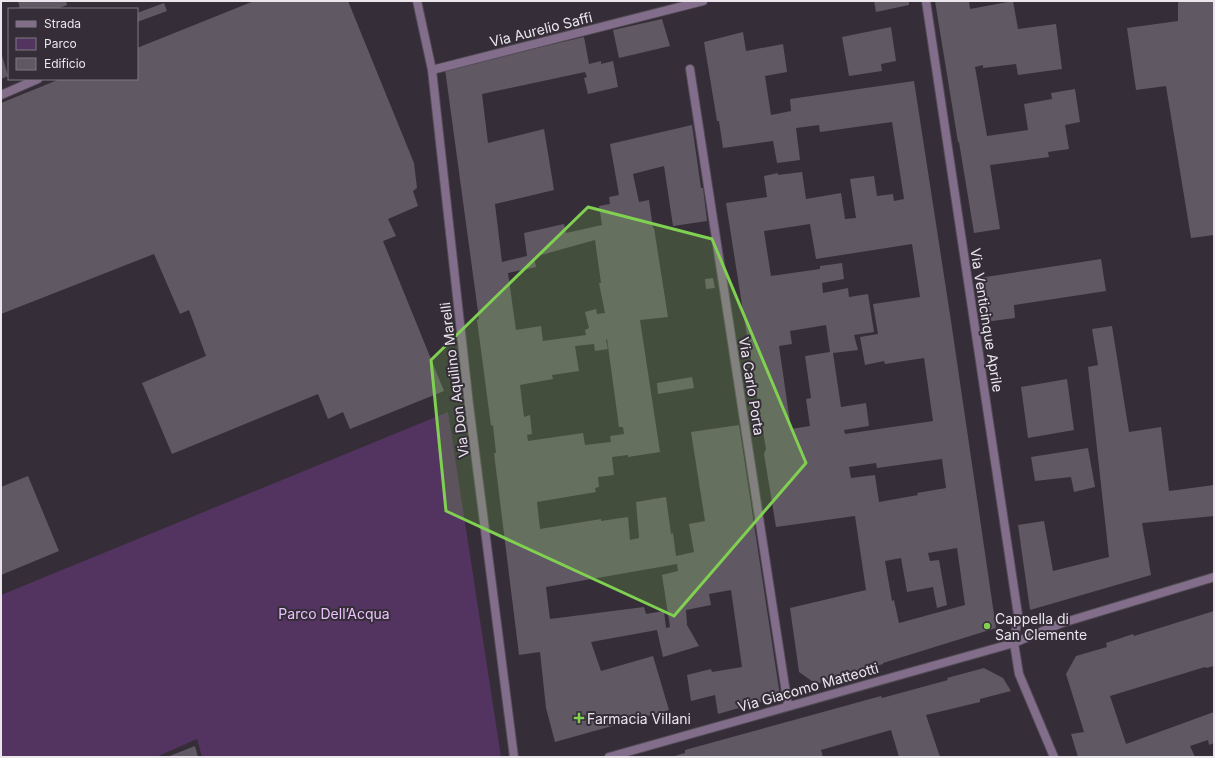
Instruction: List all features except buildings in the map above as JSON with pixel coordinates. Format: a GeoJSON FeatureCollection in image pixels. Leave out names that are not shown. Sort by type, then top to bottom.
{"type":"FeatureCollection","features":[{"type":"Feature","properties":{"kind":"street","name":"Via Don Aquilino Marelli"},"geometry":{"type":"LineString","coordinates":[[417,1],[432,70],[469,405],[514,757]]}},
{"type":"Feature","properties":{"kind":"street","name":"Via Aurelio Saffi"},"geometry":{"type":"LineString","coordinates":[[432,70],[703,1]]}},
{"type":"Feature","properties":{"kind":"street","name":"Via Venticinque Aprile"},"geometry":{"type":"LineString","coordinates":[[926,1],[1018,615],[1014,643],[1019,674],[1054,757]]}},
{"type":"Feature","properties":{"kind":"street","name":"Via Carlo Porta"},"geometry":{"type":"LineString","coordinates":[[690,69],[788,706]]}},
{"type":"Feature","properties":{"kind":"street"},"geometry":{"type":"LineString","coordinates":[[1,95],[36,80]]}},
{"type":"Feature","properties":{"kind":"street","name":"Via Giacomo Matteotti"},"geometry":{"type":"LineString","coordinates":[[609,757],[1014,643],[1062,623],[1214,577]]}},
{"type":"Feature","properties":{"kind":"highlighted area"},"geometry":{"type":"Polygon","coordinates":[[[588,207],[712,239],[806,463],[674,616],[446,511],[431,360],[588,207]]]}},
{"type":"Feature","properties":{"kind":"green space","name":"Parco Dell’Acqua"},"geometry":{"type":"Polygon","coordinates":[[[448,412],[501,757],[202,757],[197,739],[156,757],[1,757],[1,595],[448,412]]]}},
{"type":"Feature","properties":{"kind":"place","name":"Cappella di San Clemente"},"geometry":{"type":"Point","coordinates":[987,626]}},
{"type":"Feature","properties":{"kind":"place","name":"Farmacia Villani"},"geometry":{"type":"Point","coordinates":[579,718]}}]}
